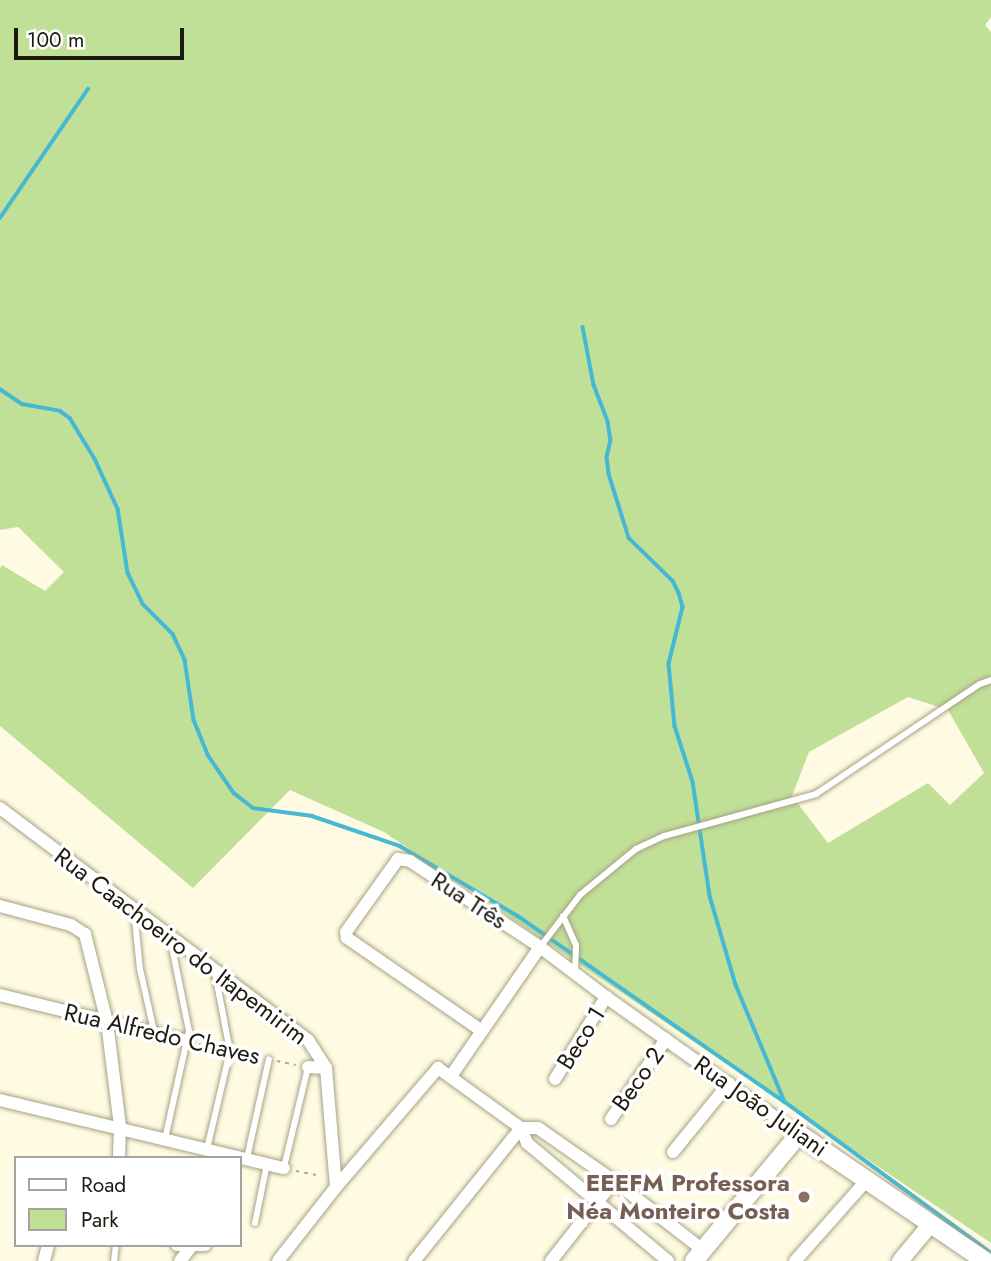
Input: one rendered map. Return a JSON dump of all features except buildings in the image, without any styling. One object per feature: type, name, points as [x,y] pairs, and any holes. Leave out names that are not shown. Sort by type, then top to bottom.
[{"type":"main road","name":"Rua João Juliani","points":[[799,1134],[985,1261]]},
{"type":"main road","points":[[699,1256],[799,1134]]},
{"type":"street","name":"Rua Caachoeiro do Itapemirim","points":[[0,808],[214,971],[297,1030],[316,1051],[326,1068],[336,1183]]},
{"type":"street","name":"Rua Três","points":[[482,1031],[347,938],[346,932],[398,859],[410,861],[540,947]]},
{"type":"street","points":[[0,906],[71,925],[85,934],[107,1022],[120,1127],[119,1156]]},
{"type":"street","name":"Rua João Juliani","points":[[540,947],[799,1134]]},
{"type":"street","points":[[452,1076],[540,947]]},
{"type":"street","name":"Rua Alfredo Chaves","points":[[0,995],[187,1041]]},
{"type":"street","name":"Beco 1","points":[[555,1079],[606,997]]},
{"type":"street","name":"Beco 2","points":[[611,1119],[666,1039]]},
{"type":"street","points":[[308,1067],[326,1068]]},
{"type":"street","points":[[278,1261],[336,1183],[439,1068],[521,1128],[527,1143],[668,1261]]},
{"type":"street","points":[[673,1152],[729,1083]]},
{"type":"street","points":[[0,1100],[120,1127],[227,1156]]},
{"type":"street","points":[[521,1128],[538,1128],[614,1181],[699,1256]]},
{"type":"street","points":[[414,1261],[521,1128]]},
{"type":"street","points":[[180,1156],[182,1144]]},
{"type":"street","points":[[242,1158],[284,1168]]},
{"type":"street","points":[[551,1261],[614,1181]]},
{"type":"street","points":[[795,1261],[866,1181]]},
{"type":"street","points":[[900,1261],[930,1225]]},
{"type":"lane","points":[[540,947],[563,916],[596,881],[649,841],[816,794],[980,684],[991,680]]},
{"type":"lane","points":[[134,910],[140,969],[155,1033]]},
{"type":"lane","points":[[563,916],[576,945],[575,974]]},
{"type":"lane","points":[[164,1139],[187,1041],[188,1025],[170,938]]},
{"type":"lane","points":[[206,1149],[230,1051],[214,971]]},
{"type":"lane","points":[[247,1158],[269,1059]]},
{"type":"lane","points":[[284,1168],[308,1067]]},
{"type":"lane","points":[[256,1223],[267,1164]]},
{"type":"path","name":"Rua Alfredo Chaves","points":[[187,1041],[308,1067]]},
{"type":"path","points":[[284,1168],[336,1183]]},
{"type":"green space","points":[[0,0],[991,0],[991,17],[985,25],[991,32],[991,1243],[384,832],[290,790],[193,888],[0,726],[0,569],[2,565],[45,591],[64,572],[18,527],[0,530]],"holes":[[[908,697],[948,710],[984,773],[950,805],[928,783],[828,843],[792,796],[809,752]]]},
{"type":"waterway","points":[[0,218],[88,89]]},
{"type":"waterway","points":[[583,327],[594,385],[608,422],[611,440],[607,457],[609,474],[629,538],[673,581],[683,607],[669,664],[675,726],[693,782],[710,896],[736,985],[784,1100]]},
{"type":"waterway","points":[[0,389],[22,404],[60,411],[70,418],[95,459],[118,509],[128,573],[143,604],[173,634],[185,660],[194,720],[208,755],[234,793],[253,808],[312,816],[400,846],[518,916],[785,1102],[991,1253]]},
{"type":"place","name":"EEEFM Professora Néa Monteiro Costa","points":[[804,1197]]}]
